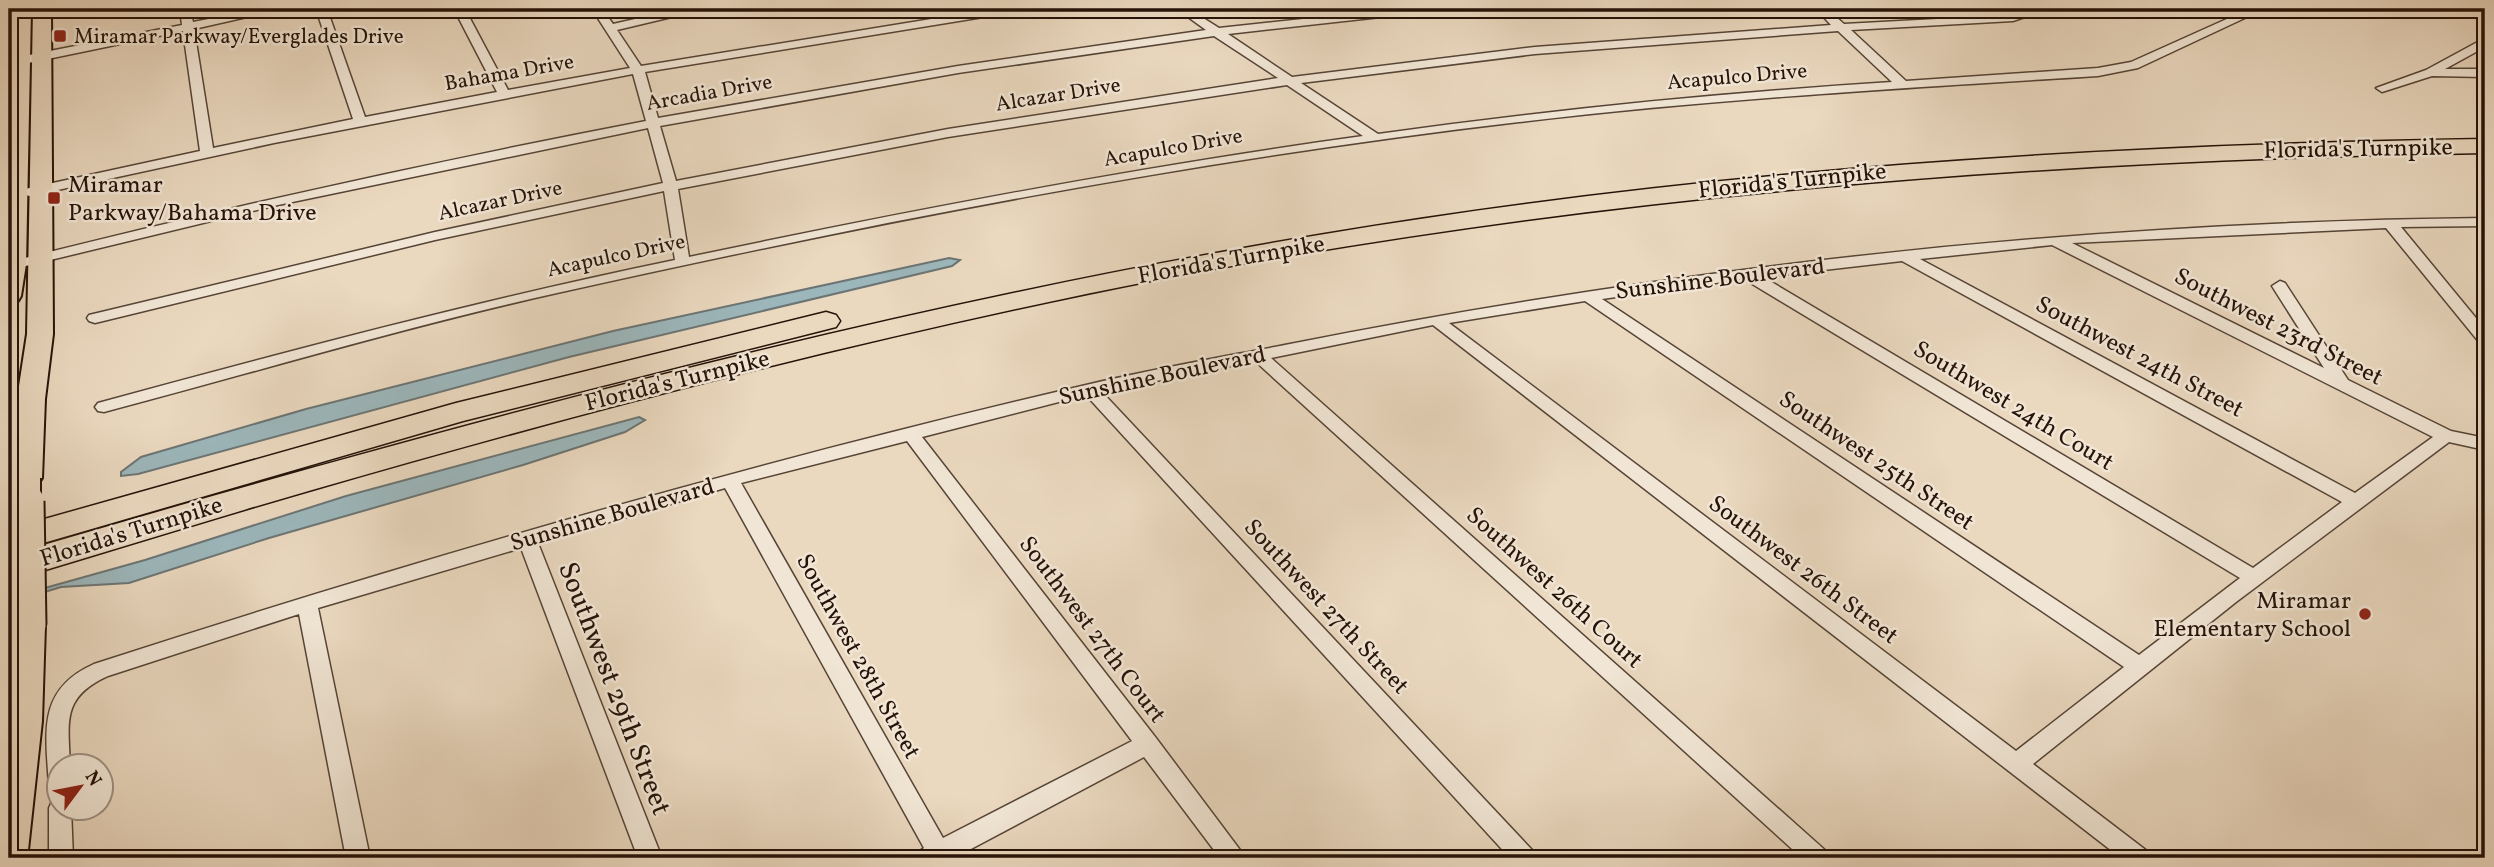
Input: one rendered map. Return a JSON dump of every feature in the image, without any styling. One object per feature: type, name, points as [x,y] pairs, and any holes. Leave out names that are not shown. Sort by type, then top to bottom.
[{"type":"highway","name":"Florida's Turnpike","points":[[9,541],[347,443],[717,347],[1061,271],[1327,222],[1598,184],[1879,155],[2182,136],[2485,130]]},
{"type":"highway","name":"Florida's Turnpike","points":[[9,568],[350,467],[697,374],[997,305],[1313,244],[1622,199],[1889,170],[2157,153],[2485,146]]},
{"type":"main road","points":[[9,296],[23,60],[22,9]]},
{"type":"main road","points":[[9,850],[25,721],[29,625],[27,478],[31,399],[40,334],[42,190],[23,60],[42,9]]},
{"type":"street","points":[[185,9],[207,153]]},
{"type":"street","points":[[23,60],[276,9]]},
{"type":"street","points":[[321,9],[360,121]]},
{"type":"street","points":[[458,9],[504,93]]},
{"type":"street","points":[[597,9],[638,69],[670,186],[682,263]]},
{"type":"street","points":[[610,27],[693,9]]},
{"type":"street","points":[[904,9],[919,23]]},
{"type":"street","name":"Bahama Drive","points":[[16,196],[207,153],[504,93],[1014,9]]},
{"type":"street","points":[[1182,9],[1374,137]]},
{"type":"street","name":"Arcadia Drive","points":[[11,265],[239,209],[654,123],[919,76],[1099,48],[1426,9]]},
{"type":"street","points":[[1821,9],[1901,83]]},
{"type":"street","name":"Alcazar Drive","points":[[95,318],[278,271],[670,186],[937,134],[1289,80],[1472,58],[1842,28],[2013,18],[2043,9]]},
{"type":"street","name":"Acapulco Drive","points":[[104,407],[363,336],[555,289],[965,204],[1260,154],[1519,118],[1775,93],[2098,72],[2134,65],[2258,9]]},
{"type":"street","points":[[2382,88],[2430,73],[2485,41]]},
{"type":"street","points":[[2430,73],[2485,73]]},
{"type":"street","name":"Sunshine Boulevard","points":[[59,752],[62,700],[77,684],[108,667],[307,604],[730,480],[1090,389],[1436,320],[1747,274],[2054,240],[2390,223],[2485,222]]},
{"type":"street","points":[[2390,223],[2484,335]]},
{"type":"street","name":"Southwest 23rd Street","points":[[2054,240],[2446,436],[2485,444]]},
{"type":"street","name":"Southwest 24th Street","points":[[1901,256],[2355,500]]},
{"type":"street","name":"Southwest 24th Court","points":[[1747,274],[2255,578]]},
{"type":"street","points":[[2280,286],[2343,385]]},
{"type":"street","name":"Southwest 25th Street","points":[[1588,296],[2139,666]]},
{"type":"street","name":"Southwest 26th Street","points":[[1436,320],[2139,858]]},
{"type":"street","name":"Southwest 26th Court","points":[[1257,354],[1818,858]]},
{"type":"street","name":"Southwest 27th Street","points":[[1090,389],[1525,858]]},
{"type":"street","name":"Southwest 27th Court","points":[[910,433],[1234,858]]},
{"type":"street","points":[[2016,764],[2355,500],[2446,436]]},
{"type":"street","name":"Southwest 28th Street","points":[[730,480],[936,856]]},
{"type":"street","name":"Southwest 29th Street","points":[[527,538],[650,858]]},
{"type":"street","points":[[307,604],[358,858]]},
{"type":"street","points":[[936,856],[1148,744]]},
{"type":"street","points":[[60,822],[61,858]]},
{"type":"water","points":[[949,258],[960,260],[952,266],[569,357],[138,474],[121,476],[121,472],[141,457],[306,409],[613,331]]},
{"type":"water","points":[[639,417],[645,420],[625,432],[523,465],[269,538],[129,583],[61,587],[9,603],[9,598],[145,560],[346,496]]},
{"type":"place","name":"Miramar Parkway/Everglades Drive","points":[[60,36]]},
{"type":"place","name":"Miramar Parkway/Bahama Drive","points":[[54,198]]},
{"type":"place","name":"Miramar Elementary School","points":[[2365,614]]}]
